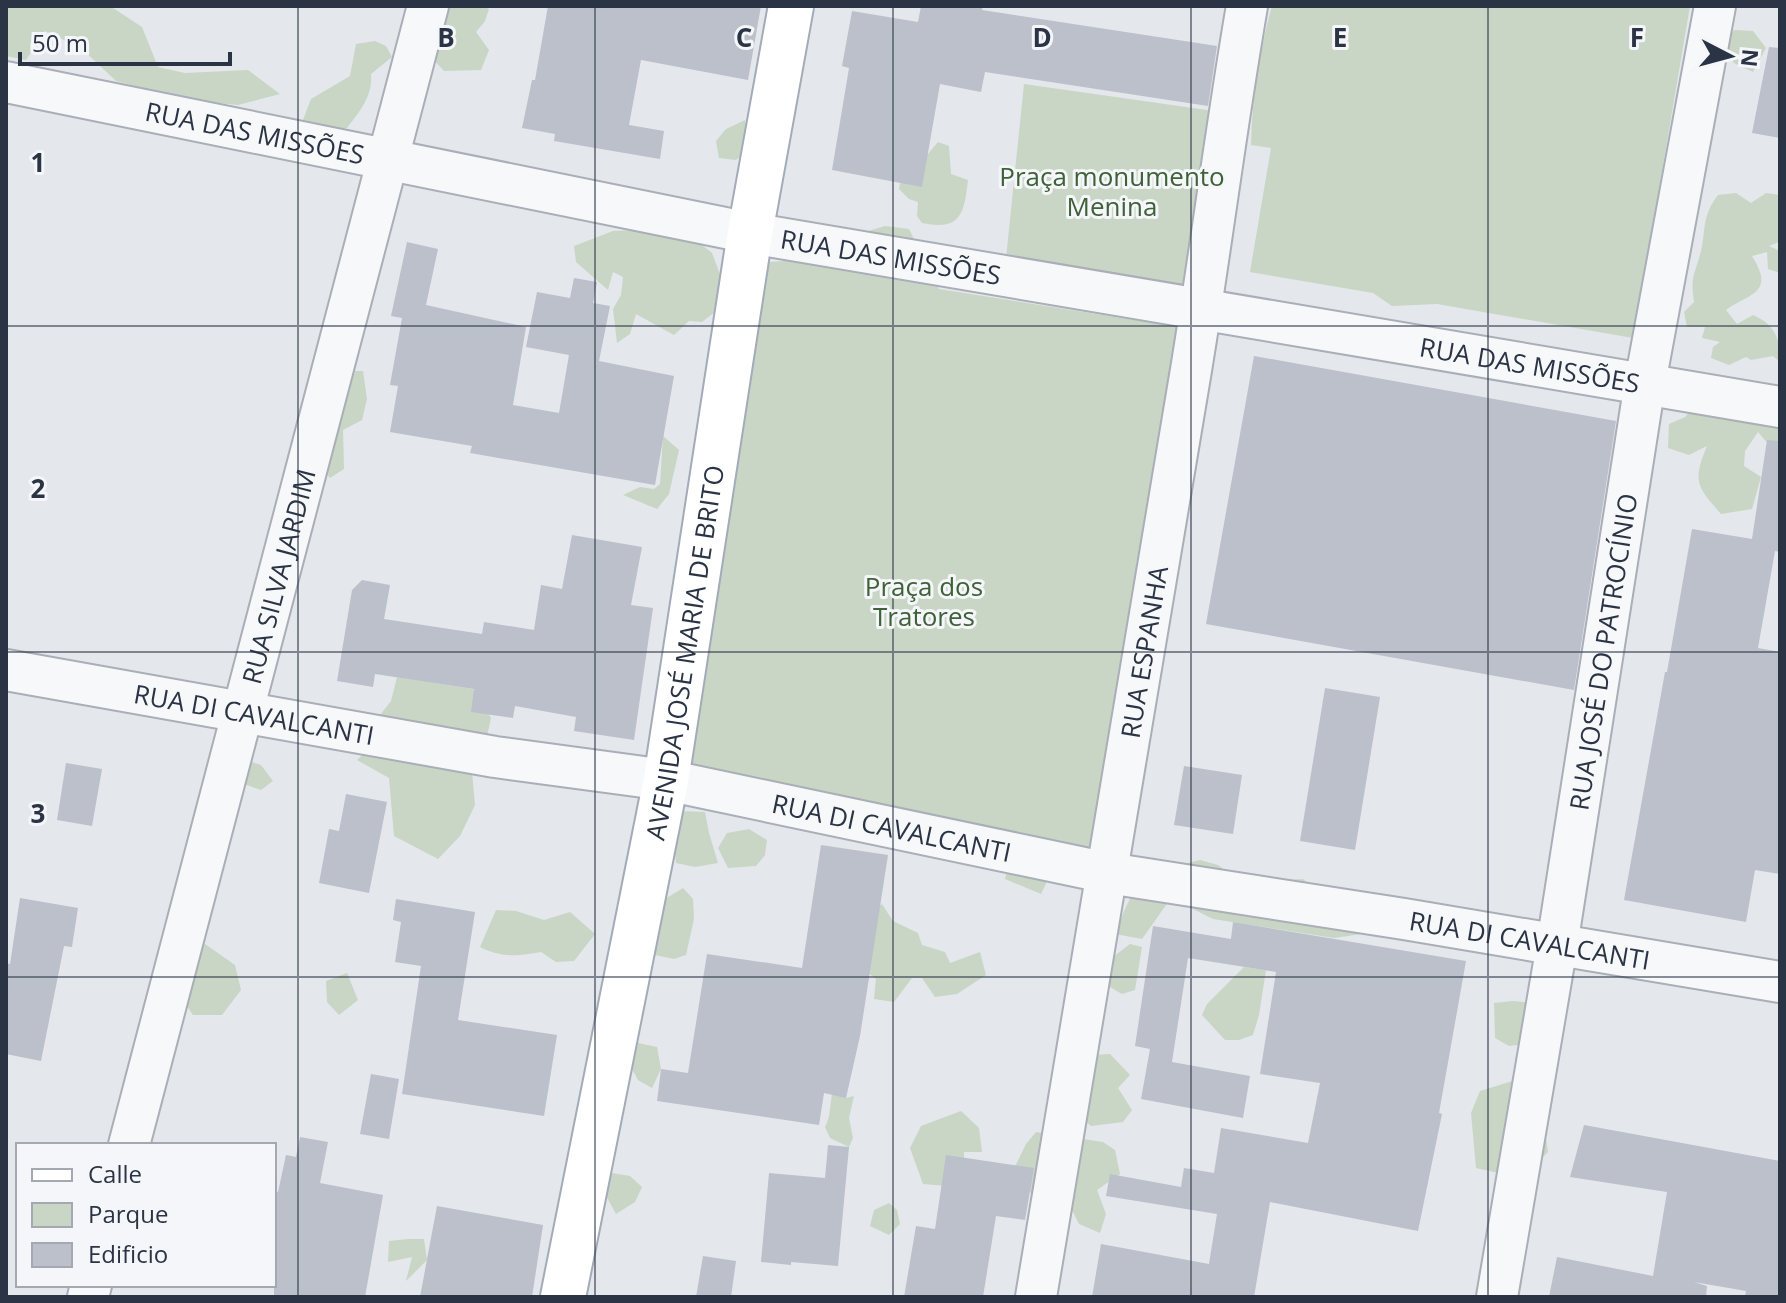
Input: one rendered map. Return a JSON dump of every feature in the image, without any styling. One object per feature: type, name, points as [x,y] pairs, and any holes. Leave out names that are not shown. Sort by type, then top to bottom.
[{"type":"main road","name":"AVENIDA JOSÉ MARIA DE BRITO","points":[[563,1297],[666,780],[750,233],[791,6]]},
{"type":"street","name":"RUA SILVA JARDIM","points":[[130,1143],[428,6]]},
{"type":"street","name":"RUA ESPANHA","points":[[1036,1297],[1201,310],[1247,6]]},
{"type":"street","name":"RUA JOSÉ DO PATROCÍNIO","points":[[1497,1297],[1557,945],[1645,383],[1715,6]]},
{"type":"street","name":"RUA DAS MISSÕES","points":[[6,82],[750,233],[1780,407]]},
{"type":"street","name":"RUA DI CAVALCANTI","points":[[6,670],[495,757],[666,780],[1108,873],[1780,982]]},
{"type":"green space","points":[[6,6],[110,6],[142,27],[158,67],[185,73],[248,70],[280,94],[238,105],[186,100],[116,81],[81,48],[45,31],[26,60],[6,56]]},
{"type":"green space","points":[[438,6],[484,6],[489,9],[485,21],[476,32],[489,50],[481,70],[444,71],[433,59]]},
{"type":"green space","points":[[1272,6],[1690,6],[1640,301],[1644,322],[1633,338],[1437,304],[1392,306],[1373,293],[1250,272],[1271,148],[1251,145],[1257,75]]},
{"type":"green space","points":[[1734,30],[1753,31],[1766,48],[1753,72],[1734,63],[1723,44]]},
{"type":"green space","points":[[375,41],[386,46],[392,57],[371,74],[368,96],[361,109],[347,128],[316,132],[303,120],[311,99],[350,76],[356,44]]},
{"type":"green space","name":"Praça monumento Menina","points":[[1024,84],[1214,111],[1198,302],[1005,268]]},
{"type":"green space","points":[[745,120],[749,149],[736,160],[719,158],[716,141],[726,129]]},
{"type":"green space","points":[[938,142],[949,146],[951,174],[968,180],[965,202],[958,217],[953,222],[935,225],[922,223],[917,216],[918,202],[909,199],[899,189],[908,167],[928,154]]},
{"type":"green space","points":[[1736,193],[1751,203],[1766,193],[1780,195],[1779,242],[1769,246],[1780,251],[1780,273],[1768,269],[1767,252],[1752,256],[1759,269],[1760,285],[1757,291],[1726,310],[1737,324],[1753,315],[1767,323],[1778,340],[1780,362],[1773,356],[1751,360],[1746,357],[1729,365],[1711,358],[1713,347],[1720,342],[1702,338],[1705,327],[1687,327],[1684,312],[1694,302],[1693,280],[1707,216],[1718,195]]},
{"type":"green space","name":"Praça dos Tratores","points":[[885,226],[909,229],[939,289],[1184,328],[1107,858],[1051,873],[1041,894],[1005,879],[1013,847],[667,776],[736,276],[770,262],[798,260],[855,235]]},
{"type":"green space","points":[[638,230],[662,237],[684,235],[698,242],[712,253],[727,293],[715,312],[702,322],[689,321],[674,335],[636,314],[630,334],[617,343],[613,309],[621,295],[623,277],[613,272],[608,290],[576,262],[574,246],[613,231]]},
{"type":"green space","points":[[347,371],[363,371],[367,399],[362,420],[343,430],[344,469],[330,478],[294,440],[306,392]]},
{"type":"green space","points":[[1697,404],[1780,412],[1780,449],[1770,446],[1758,432],[1745,451],[1744,466],[1761,477],[1752,509],[1721,514],[1702,490],[1699,468],[1707,446],[1689,455],[1668,448],[1669,424],[1685,417]]},
{"type":"green space","points":[[663,436],[679,450],[669,494],[657,509],[623,495],[640,487],[654,489],[660,484]]},
{"type":"green space","points":[[397,677],[473,689],[491,718],[485,746],[471,761],[475,805],[460,836],[438,859],[394,836],[389,778],[357,760],[387,731],[377,719],[391,701]]},
{"type":"green space","points":[[252,762],[261,765],[273,781],[261,790],[238,782]]},
{"type":"green space","points":[[678,811],[705,812],[718,863],[695,867],[676,863],[673,835]]},
{"type":"green space","points":[[749,829],[767,840],[765,855],[756,866],[728,868],[718,848],[727,833]]},
{"type":"green space","points":[[1200,860],[1218,865],[1238,880],[1275,889],[1286,880],[1303,879],[1368,933],[1334,938],[1213,919],[1171,898],[1142,939],[1115,934],[1130,899],[1143,885],[1172,869]]},
{"type":"green space","points":[[683,888],[693,899],[694,919],[686,955],[674,959],[650,954],[655,905]]},
{"type":"green space","points":[[882,904],[893,921],[918,933],[922,945],[945,952],[950,963],[980,952],[986,975],[957,994],[935,997],[922,978],[912,978],[894,1002],[874,999],[876,979],[857,964],[871,913]]},
{"type":"green space","points":[[496,910],[516,911],[544,920],[570,912],[595,934],[574,961],[556,962],[541,952],[518,955],[495,953],[480,947]]},
{"type":"green space","points":[[205,944],[235,965],[241,990],[222,1015],[193,1015],[181,997],[185,953]]},
{"type":"green space","points":[[1130,944],[1142,947],[1135,990],[1122,994],[1110,987],[1100,967]]},
{"type":"green space","points":[[1244,967],[1266,970],[1259,1015],[1253,1035],[1239,1040],[1225,1040],[1202,1015],[1207,1004]]},
{"type":"green space","points":[[347,973],[358,1000],[339,1015],[327,1002],[326,981]]},
{"type":"green space","points":[[1494,1003],[1533,1003],[1535,1043],[1509,1046],[1495,1038]]},
{"type":"green space","points":[[638,1043],[657,1047],[661,1069],[652,1088],[638,1080],[631,1067]]},
{"type":"green space","points":[[1110,1054],[1130,1075],[1118,1088],[1132,1110],[1123,1122],[1091,1126],[1065,1103],[1094,1055]]},
{"type":"green space","points":[[1519,1079],[1541,1104],[1548,1152],[1531,1167],[1515,1174],[1476,1168],[1471,1113],[1480,1091]]},
{"type":"green space","points":[[834,1087],[846,1098],[854,1096],[849,1118],[853,1138],[849,1147],[830,1138],[825,1127]]},
{"type":"green space","points":[[961,1111],[979,1128],[982,1152],[964,1152],[964,1168],[946,1186],[923,1184],[910,1148],[921,1126]]},
{"type":"green space","points":[[1036,1132],[1103,1142],[1115,1150],[1120,1174],[1097,1190],[1106,1214],[1100,1233],[1079,1224],[1068,1202],[1044,1201],[1009,1179],[1026,1144]]},
{"type":"green space","points":[[612,1173],[630,1176],[642,1187],[635,1202],[616,1214],[605,1194]]},
{"type":"green space","points":[[889,1203],[897,1210],[900,1224],[889,1235],[870,1226],[874,1210]]},
{"type":"green space","points":[[424,1239],[427,1260],[406,1281],[412,1257],[388,1262],[389,1241]]},
{"type":"building","points":[[548,6],[761,6],[748,80],[641,60],[629,125],[664,131],[660,159],[554,141],[555,134],[522,128],[532,80],[535,80]]},
{"type":"building","points":[[921,6],[983,6],[982,10],[1217,46],[1208,106],[985,72],[981,92],[940,84],[922,187],[832,170],[849,68],[842,66],[852,11],[918,22]]},
{"type":"building","points":[[1769,47],[1780,48],[1780,138],[1752,133]]},
{"type":"building","points":[[407,242],[438,249],[426,305],[526,327],[513,405],[559,413],[569,355],[526,347],[537,292],[570,298],[574,278],[597,282],[593,303],[610,306],[599,361],[674,376],[655,485],[470,453],[472,446],[390,432],[398,386],[390,385],[402,318],[391,316]]},
{"type":"building","points":[[1254,356],[1616,421],[1574,690],[1206,624]]},
{"type":"building","points":[[1767,440],[1780,441],[1780,552],[1775,551],[1758,648],[1780,652],[1780,874],[1755,870],[1746,922],[1624,900],[1692,529],[1752,539]]},
{"type":"building","points":[[572,535],[642,547],[631,605],[653,608],[634,740],[574,731],[576,717],[515,706],[513,718],[471,712],[474,689],[375,674],[373,687],[337,681],[352,590],[362,580],[390,585],[384,619],[482,634],[484,622],[534,630],[541,585],[562,589]]},
{"type":"building","points":[[1325,688],[1380,697],[1355,850],[1300,841]]},
{"type":"building","points":[[66,763],[102,769],[92,826],[57,820]]},
{"type":"building","points":[[1184,766],[1242,775],[1233,834],[1174,825]]},
{"type":"building","points":[[346,794],[387,802],[369,893],[319,883],[329,829],[339,831]]},
{"type":"building","points":[[821,845],[888,855],[860,1036],[846,1098],[824,1093],[819,1125],[657,1101],[661,1069],[688,1073],[707,954],[802,968]]},
{"type":"building","points":[[20,898],[78,908],[72,947],[64,946],[41,1061],[6,1054],[6,963],[10,964]]},
{"type":"building","points":[[396,899],[475,912],[458,1020],[557,1035],[544,1116],[402,1094],[421,966],[395,962],[401,922],[393,920]]},
{"type":"building","points":[[1233,922],[1466,961],[1439,1113],[1442,1114],[1418,1231],[1270,1202],[1254,1297],[1092,1297],[1101,1244],[1209,1264],[1217,1214],[1106,1196],[1110,1174],[1181,1187],[1184,1168],[1214,1173],[1221,1128],[1308,1143],[1320,1083],[1260,1074],[1276,972],[1188,958],[1172,1062],[1250,1076],[1243,1118],[1141,1099],[1150,1049],[1135,1046],[1153,926],[1231,939]]},
{"type":"building","points":[[371,1074],[399,1079],[389,1139],[360,1134]]},
{"type":"building","points":[[1584,1125],[1780,1161],[1780,1297],[1745,1297],[1746,1291],[1694,1282],[1707,1286],[1706,1297],[1549,1297],[1557,1257],[1653,1276],[1667,1192],[1570,1177]]},
{"type":"building","points":[[300,1137],[328,1142],[320,1183],[383,1195],[365,1297],[274,1297],[276,1192],[286,1155],[296,1157]]},
{"type":"building","points":[[828,1145],[849,1147],[838,1266],[761,1262],[769,1173],[825,1178]]},
{"type":"building","points":[[946,1155],[1034,1168],[1025,1220],[996,1216],[983,1297],[904,1297],[916,1226],[935,1229]]},
{"type":"building","points":[[437,1206],[543,1225],[532,1297],[420,1297]]},
{"type":"building","points":[[703,1256],[736,1261],[731,1297],[696,1297]]}]
